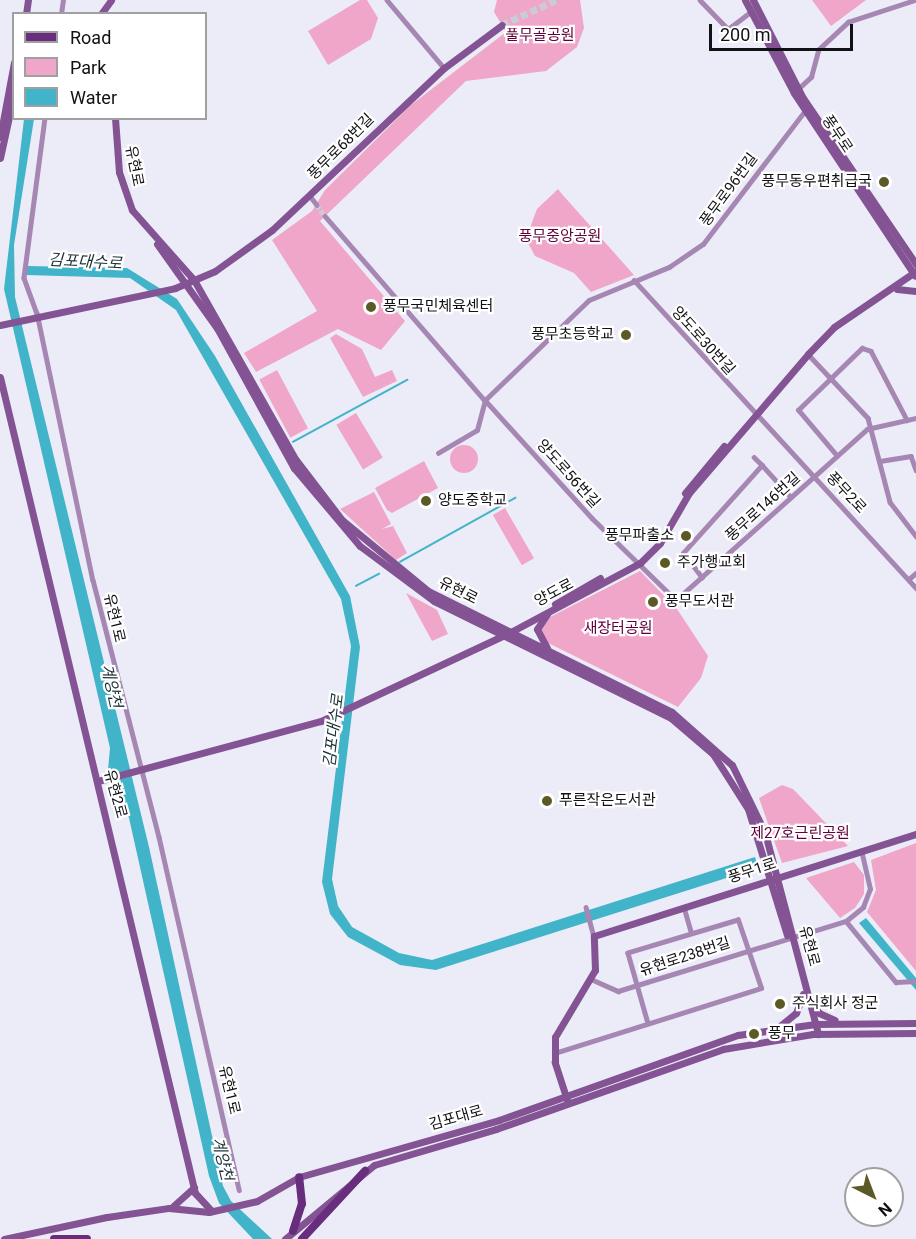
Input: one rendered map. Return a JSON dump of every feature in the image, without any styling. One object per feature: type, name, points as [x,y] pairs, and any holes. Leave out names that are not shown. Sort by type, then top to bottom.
[{"type":"main road","points":[[302,1239],[365,1171]]},
{"type":"main road","points":[[293,1231],[302,1204],[299,1177]]},
{"type":"main road","points":[[54,1239],[87,1239]]},
{"type":"street","points":[[387,0],[443,67]]},
{"type":"street","points":[[700,0],[728,30],[752,11]]},
{"type":"street","name":"풍무로","points":[[744,0],[796,91],[915,271]]},
{"type":"street","name":"풍무로","points":[[753,0],[796,91]]},
{"type":"street","points":[[796,91],[811,77],[818,50],[848,21],[915,0]]},
{"type":"street","name":"풍무로68번길","points":[[192,282],[270,228],[443,67],[501,24]]},
{"type":"street","name":"풍무로68번길","points":[[1,324],[175,288],[192,282],[238,256],[310,196],[443,67]]},
{"type":"street","points":[[0,137],[12,73]]},
{"type":"street","points":[[0,158],[12,103]]},
{"type":"street","name":"풍무로96번길","points":[[485,400],[583,304],[681,261],[709,239],[807,108]]},
{"type":"street","name":"유현1로","points":[[45,120],[24,261],[24,278],[37,313],[95,589],[142,770],[239,1190]]},
{"type":"street","name":"유현로","points":[[114,120],[116,173],[126,203],[192,282],[288,459],[334,520],[406,584],[548,650],[672,712],[707,737],[749,794],[816,1034]]},
{"type":"street","points":[[310,196],[317,205]]},
{"type":"street","name":"양도로56번길","points":[[325,216],[485,400],[638,562]]},
{"type":"street","name":"양도로","points":[[755,414],[834,327],[891,290],[915,271]]},
{"type":"street","name":"양도로","points":[[100,780],[297,726],[338,711],[507,632],[638,562],[660,543],[689,493],[826,330],[915,271]]},
{"type":"street","name":"양도로30번길","points":[[634,280],[755,414]]},
{"type":"street","points":[[891,290],[916,291]]},
{"type":"street","points":[[837,456],[798,411],[830,377],[868,347],[906,420]]},
{"type":"street","points":[[808,354],[872,426],[892,507],[916,536]]},
{"type":"street","name":"유현2로","points":[[0,377],[100,780],[194,1187]]},
{"type":"street","points":[[438,453],[477,430],[485,400]]},
{"type":"street","name":"풍무2로","points":[[755,414],[916,588]]},
{"type":"street","points":[[872,426],[916,418]]},
{"type":"street","name":"풍무로146번길","points":[[638,562],[673,600],[702,578],[872,426]]},
{"type":"street","points":[[880,461],[911,456],[916,470]]},
{"type":"street","points":[[754,457],[791,497]]},
{"type":"street","points":[[702,578],[683,553],[762,465]]},
{"type":"street","name":"양도로","points":[[507,632],[638,562]]},
{"type":"street","points":[[909,579],[916,573]]},
{"type":"street","points":[[548,650],[537,630],[553,609]]},
{"type":"street","name":"유현로","points":[[507,632],[671,718],[704,744],[741,795],[773,880]]},
{"type":"street","name":"풍무1로","points":[[595,935],[916,835]]},
{"type":"street","points":[[861,853],[870,889],[863,907],[846,921],[901,982],[916,981]]},
{"type":"street","points":[[569,1105],[555,1053],[559,1031],[592,980],[600,963],[595,935],[586,906]]},
{"type":"street","points":[[684,908],[691,932]]},
{"type":"street","points":[[555,1053],[761,988],[749,949],[736,919],[628,953],[635,985],[648,1023]]},
{"type":"street","name":"유현로238번길","points":[[592,980],[613,991],[846,921]]},
{"type":"street","points":[[778,1027],[796,1013],[805,994],[819,1013],[844,1022]]},
{"type":"street","name":"김포대로","points":[[4,1239],[171,1208],[217,1211],[243,1205],[299,1177],[566,1096],[711,1043],[778,1027],[844,1022],[916,1023]]},
{"type":"street","name":"김포대로","points":[[285,1239],[365,1171],[569,1105],[723,1049],[816,1034],[916,1033]]},
{"type":"street","points":[[171,1208],[194,1187],[200,1204],[217,1211]]},
{"type":"green space","points":[[360,0],[367,0],[378,18],[371,39],[328,65],[308,31]]},
{"type":"green space","name":"풀무골공원","points":[[497,0],[580,0],[584,28],[577,47],[546,71],[466,81],[320,221],[405,321],[381,350],[338,329],[256,372],[244,353],[317,311],[272,240],[312,211],[325,190],[411,105],[506,32],[494,12]]},
{"type":"green space","points":[[812,0],[866,0],[831,26]]},
{"type":"green space","name":"풍무중앙공원","points":[[558,189],[634,275],[591,292],[574,273],[535,256],[527,241],[531,225],[537,209]]},
{"type":"green space","points":[[336,334],[362,349],[375,377],[392,370],[397,381],[363,397],[330,338]]},
{"type":"green space","points":[[277,370],[308,428],[290,438],[259,379]]},
{"type":"green space","points":[[356,413],[383,458],[363,469],[336,425]]},
{"type":"green space","points":[[464,445],[474,449],[478,459],[474,469],[464,473],[454,469],[450,459],[454,449]]},
{"type":"green space","points":[[424,461],[438,488],[392,513],[387,510],[375,488]]},
{"type":"green space","points":[[374,492],[391,524],[382,529],[393,526],[407,553],[396,560],[340,509]]},
{"type":"green space","points":[[505,508],[534,558],[522,565],[493,515]]},
{"type":"green space","name":"새장터공원","points":[[640,571],[677,609],[708,656],[701,678],[678,707],[548,643],[540,632],[548,618]]},
{"type":"green space","points":[[406,593],[437,610],[448,634],[432,641]]},
{"type":"green space","name":"제27호근린공원","points":[[782,785],[793,789],[848,846],[782,863],[759,798]]},
{"type":"green space","points":[[916,843],[916,971],[867,912],[876,890],[871,860]]},
{"type":"green space","points":[[854,862],[864,875],[864,894],[855,908],[840,918],[806,878]]},
{"type":"water","points":[[24,120],[34,120],[14,245],[15,297],[149,847],[223,1186],[231,1201],[272,1239],[253,1239],[219,1203],[209,1176],[129,818],[116,775],[108,770],[110,748],[4,289]]},
{"type":"water","points":[[27,266],[127,268],[177,299],[215,356],[350,596],[360,647],[332,879],[338,906],[352,927],[399,953],[432,960],[755,857],[758,868],[436,970],[400,965],[348,937],[330,914],[322,882],[351,646],[341,599],[176,310],[130,278],[26,275]]},
{"type":"water","points":[[866,918],[916,978],[916,990],[859,923]]},
{"type":"waterway","points":[[293,442],[407,380]]},
{"type":"waterway","points":[[400,562],[515,498]]},
{"type":"waterway","points":[[356,586],[379,574]]},
{"type":"tunnel","points":[[502,25],[556,0]]},
{"type":"tunnel","points":[[317,205],[325,216]]},
{"type":"place","name":"풍무동우편취급국","points":[[884,182]]},
{"type":"place","name":"풍무국민체육센터","points":[[371,307]]},
{"type":"place","name":"풍무초등학교","points":[[626,335]]},
{"type":"place","name":"양도중학교","points":[[426,501]]},
{"type":"place","name":"풍무파출소","points":[[686,536]]},
{"type":"place","name":"주가행교회","points":[[665,563]]},
{"type":"place","name":"풍무도서관","points":[[653,602]]},
{"type":"place","name":"푸른작은도서관","points":[[547,801]]},
{"type":"place","name":"주식회사 정군","points":[[780,1004]]},
{"type":"place","name":"풍무","points":[[754,1034]]},
{"type":"water label","name":"김포대수로","points":[[85,262]]},
{"type":"water label","name":"계양천","points":[[111,686]]},
{"type":"water label","name":"김포대수로","points":[[334,731]]},
{"type":"water label","name":"계양천","points":[[222,1159]]}]
